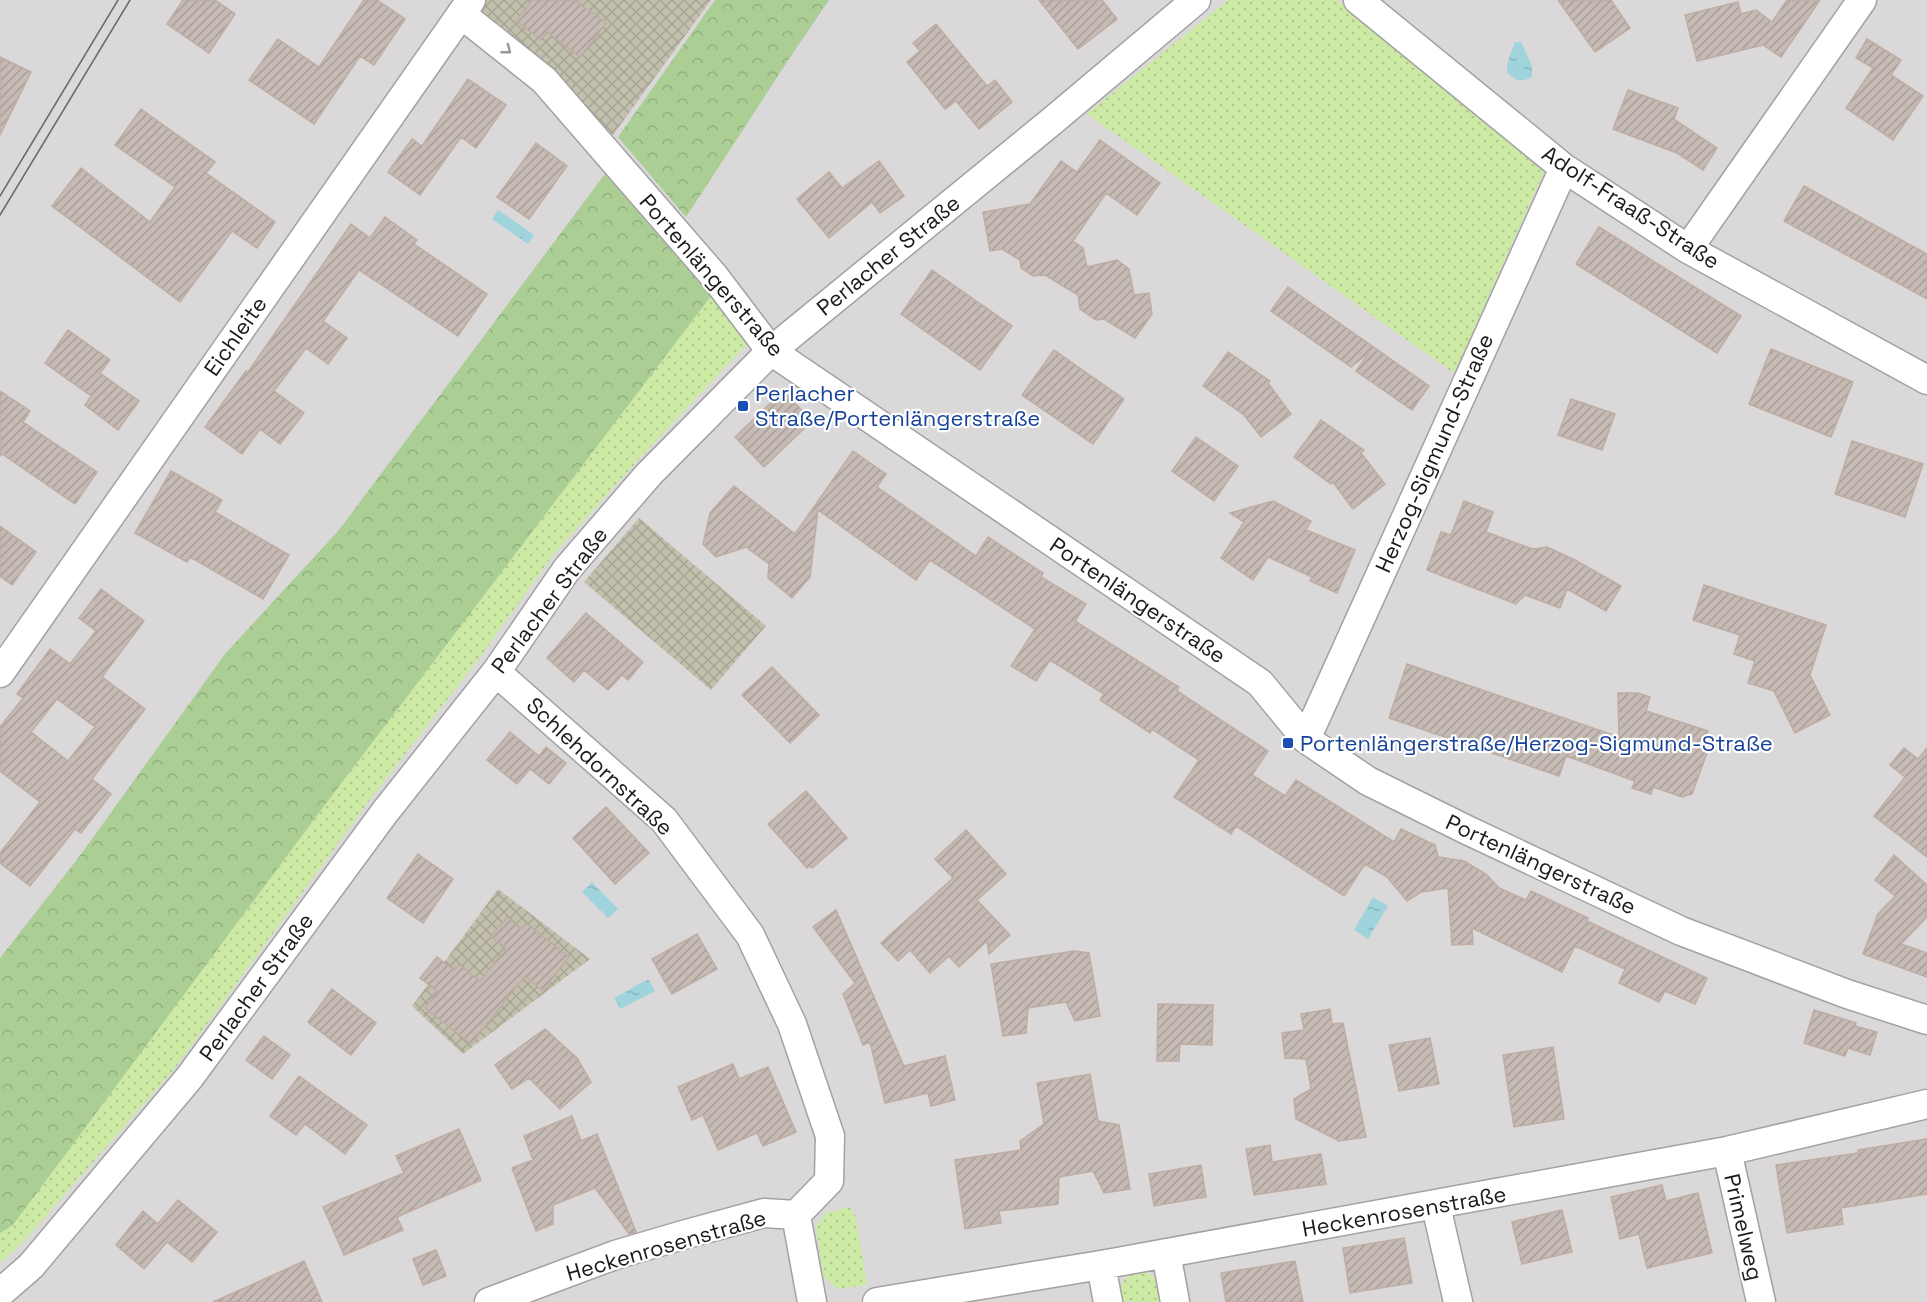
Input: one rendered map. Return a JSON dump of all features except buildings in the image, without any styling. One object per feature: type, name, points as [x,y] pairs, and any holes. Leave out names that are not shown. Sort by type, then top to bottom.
[{"type":"street","name":"Perlacher Straße","points":[[0,1293],[31,1266],[189,1078],[385,812],[496,672],[575,560],[649,474],[771,351],[1196,0]]},
{"type":"street","name":"Adolf-Fraaß-Straße","points":[[1358,0],[1564,168],[1689,249],[1927,380]]},
{"type":"street","points":[[1689,249],[1862,0]]},
{"type":"street","name":"Portenlängerstraße","points":[[466,7],[544,80],[714,276],[771,351],[1260,683],[1306,739],[1368,780],[1467,830],[1681,931],[1847,994],[1927,1020]]},
{"type":"street","name":"Eichleite","points":[[0,673],[466,7]]},
{"type":"street","name":"Herzog-Sigmund-Straße","points":[[1306,739],[1564,168]]},
{"type":"street","name":"Schlehdornstraße","points":[[496,672],[664,820],[750,935],[792,1024],[830,1136],[828,1181],[796,1215]]},
{"type":"street","name":"Heckenrosenstraße","points":[[877,1302],[1436,1206],[1727,1151],[1927,1104]]},
{"type":"street","name":"Primelweg","points":[[1727,1151],[1761,1302]]},
{"type":"street","points":[[1436,1206],[1458,1302]]},
{"type":"street","name":"Heckenrosenstraße","points":[[489,1302],[615,1255],[764,1213],[796,1215],[812,1302]]},
{"type":"street","points":[[1167,1253],[1175,1302]]},
{"type":"street","points":[[1101,1265],[1108,1302]]},
{"type":"shaded area","points":[[0,0],[1927,0],[1927,1302],[0,1302]]},
{"type":"shaded area","points":[[483,0],[711,0],[613,135],[471,17]]},
{"type":"shaded area","points":[[639,518],[766,626],[711,690],[584,582]]},
{"type":"shaded area","points":[[498,889],[590,959],[463,1054],[412,1006]]},
{"type":"green space","points":[[715,0],[829,0],[686,217],[618,137]]},
{"type":"green space","points":[[1228,0],[1337,0],[1544,172],[1454,373],[1087,114]]},
{"type":"green space","points":[[605,174],[711,296],[318,814],[13,1225],[0,1233],[0,958],[79,857],[225,654],[339,530]]},
{"type":"green space","points":[[711,296],[748,343],[553,555],[478,660],[371,798],[175,1068],[25,1240],[0,1263],[0,1233],[13,1225],[318,814]]},
{"type":"green space","points":[[850,1207],[856,1217],[867,1285],[838,1289],[823,1276],[816,1226],[826,1213]]},
{"type":"green space","points":[[1146,1272],[1158,1285],[1164,1302],[1121,1302],[1120,1295],[1124,1280]]},
{"type":"water","points":[[1515,42],[1521,42],[1532,66],[1532,77],[1524,80],[1516,79],[1507,72],[1508,61]]},
{"type":"water","points":[[498,210],[534,235],[528,244],[492,219]]},
{"type":"water","points":[[592,882],[618,909],[608,918],[582,892]]},
{"type":"water","points":[[1373,897],[1388,906],[1368,939],[1354,930]]},
{"type":"water","points":[[648,979],[655,991],[620,1009],[614,998]]},
{"type":"tram line","points":[[0,196],[118,0]]},
{"type":"tram line","points":[[0,215],[130,0]]},
{"type":"place","name":"Perlacher Straße/Portenlängerstraße","points":[[743,406]]},
{"type":"place","name":"Portenlängerstraße/Herzog-Sigmund-Straße","points":[[1288,743]]}]
